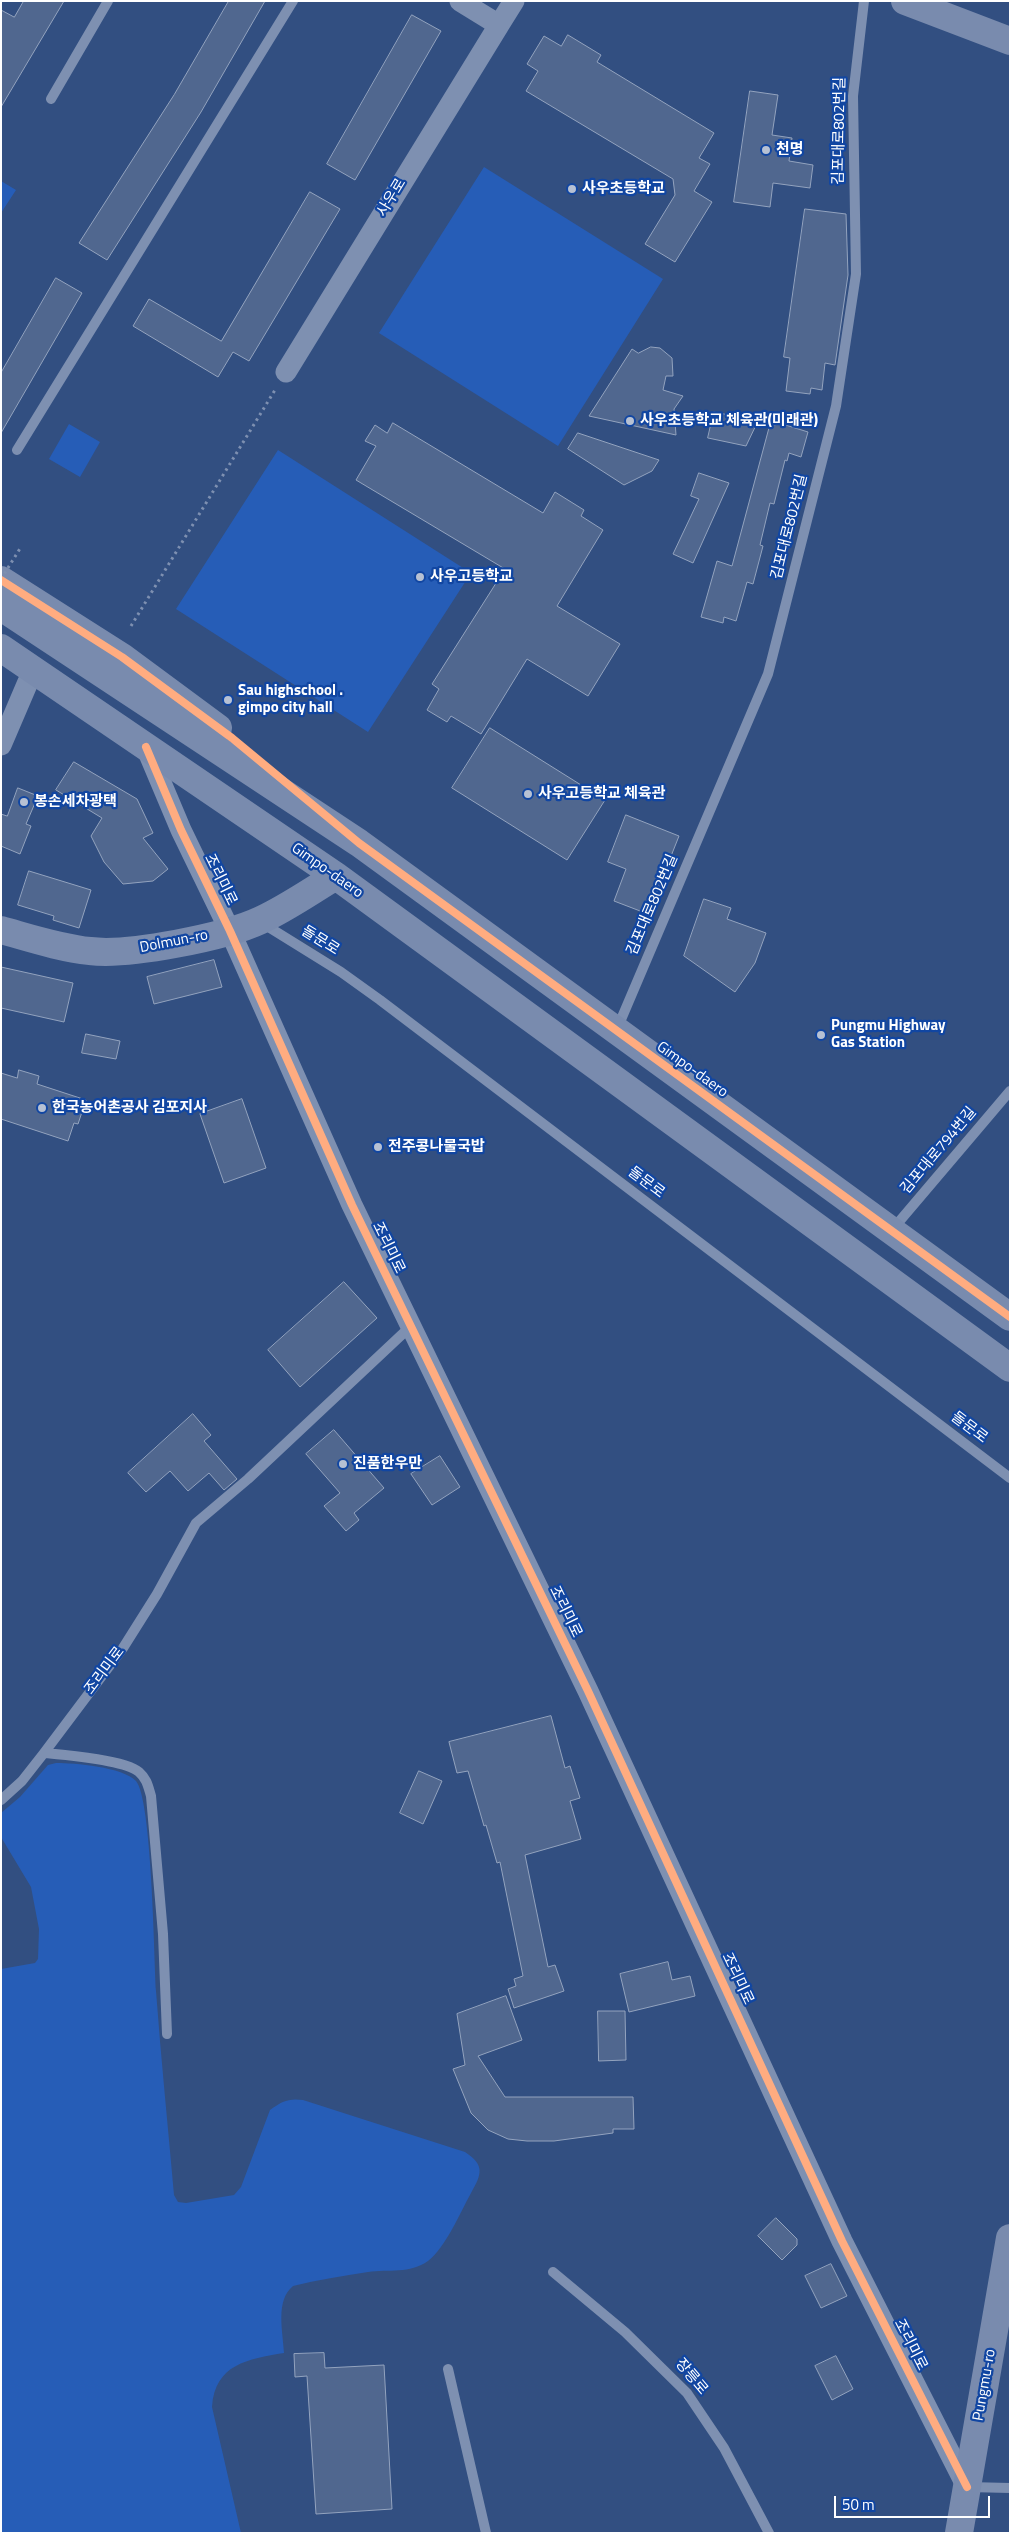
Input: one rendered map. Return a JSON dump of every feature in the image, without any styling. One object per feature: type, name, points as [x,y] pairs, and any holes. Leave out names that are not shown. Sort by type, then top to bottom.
[{"type":"main road","points":[[905,1],[1010,41]]},
{"type":"main road","points":[[945,1],[1010,26]]},
{"type":"main road","points":[[1,579],[122,656],[232,738],[359,843]]},
{"type":"main road","name":"Gimpo-daero","points":[[1,607],[359,843],[1010,1317]]},
{"type":"main road","name":"Gimpo-daero","points":[[1,648],[336,876],[1010,1368]]},
{"type":"main road","points":[[1,666],[137,741]]},
{"type":"main road","name":"Dolmun-ro","points":[[1,930],[67,947],[118,952],[230,931],[259,921],[336,876]]},
{"type":"main road","name":"Pungmu-ro","points":[[959,2533],[1010,2238]]},
{"type":"street","points":[[460,1],[498,25]]},
{"type":"street","name":"사우로","points":[[286,372],[514,1]]},
{"type":"street","points":[[1,745],[28,682]]},
{"type":"street","name":"조리미로","points":[[137,741],[230,931],[352,1205],[588,1691],[842,2241],[967,2487]]},
{"type":"lane","points":[[51,99],[108,1]]},
{"type":"lane","points":[[17,450],[293,1]]},
{"type":"lane","name":"김포대로802번길","points":[[616,1031],[768,674],[836,406],[856,274],[853,96],[864,1]]},
{"type":"lane","name":"돌문로","points":[[259,921],[341,972],[380,1000],[1010,1478]]},
{"type":"lane","name":"김포대로794번길","points":[[891,1231],[1010,1091]]},
{"type":"lane","name":"조리미로","points":[[1,1800],[22,1781],[128,1640],[157,1594],[196,1523],[248,1479],[411,1326]]},
{"type":"lane","points":[[44,1752],[124,1765],[137,1770],[146,1780],[151,1796],[161,1903],[167,2034]]},
{"type":"lane","name":"장릉로","points":[[552,2272],[625,2332],[687,2392],[724,2448],[769,2533]]},
{"type":"lane","points":[[448,2369],[486,2533]]},
{"type":"lane","points":[[967,2487],[1010,2488]]},
{"type":"path","points":[[131,626],[286,372]]},
{"type":"path","points":[[1,579],[21,547]]},
{"type":"shaded area","points":[[484,167],[663,279],[558,446],[379,333]]},
{"type":"shaded area","points":[[1,181],[16,190],[1,213]]},
{"type":"shaded area","points":[[69,424],[100,442],[80,477],[49,459]]},
{"type":"shaded area","points":[[278,450],[471,573],[368,732],[176,609]]},
{"type":"shaded area","points":[[56,1763],[86,1765],[121,1772],[136,1781],[141,1794],[146,1817],[149,1847],[162,2068],[174,2195],[178,2202],[186,2203],[234,2195],[241,2187],[270,2110],[282,2102],[294,2099],[303,2100],[465,2152],[476,2161],[480,2170],[478,2180],[447,2239],[428,2261],[414,2268],[368,2272],[293,2286],[287,2292],[282,2308],[284,2353],[246,2361],[236,2366],[219,2381],[214,2393],[212,2407],[241,2533],[1,2533],[1,1969],[35,1963],[38,1959],[39,1929],[31,1887],[1,1837],[1,1813],[20,1797],[48,1765]]},
{"type":"building","points":[[24,1],[64,1],[1,107],[1,10],[14,17]]},
{"type":"building","points":[[229,1],[265,1],[201,112],[107,260],[79,243],[174,95]]},
{"type":"building","points":[[412,15],[441,31],[355,180],[327,164]]},
{"type":"building","name":"사우초등학교","points":[[568,35],[601,55],[597,62],[714,133],[699,158],[710,164],[694,191],[712,202],[675,262],[645,244],[675,195],[673,179],[526,91],[538,71],[527,64],[544,36],[561,46]]},
{"type":"building","name":"천명","points":[[750,91],[778,95],[772,135],[792,138],[789,161],[813,165],[810,188],[773,183],[770,207],[734,202]]},
{"type":"building","points":[[310,192],[340,209],[249,361],[233,352],[218,377],[133,326],[149,299],[221,341]]},
{"type":"building","points":[[805,209],[846,214],[848,275],[835,365],[825,363],[822,390],[811,388],[810,394],[786,391],[790,358],[784,357]]},
{"type":"building","points":[[56,278],[82,293],[1,433],[1,373]]},
{"type":"building","points":[[651,347],[660,348],[672,358],[673,376],[666,376],[663,390],[683,396],[674,409],[676,435],[589,416],[632,349],[638,353]]},
{"type":"building","points":[[714,412],[758,421],[746,446],[708,438]]},
{"type":"building","points":[[776,422],[808,432],[801,457],[789,453],[787,461],[785,460],[774,504],[770,503],[760,545],[763,546],[753,584],[747,582],[736,621],[724,617],[723,623],[701,617],[717,561],[732,566],[770,424],[775,425]]},
{"type":"building","name":"사우고등학교","points":[[393,423],[543,513],[555,492],[584,510],[581,516],[603,530],[557,606],[620,644],[588,696],[527,659],[481,734],[451,716],[447,722],[427,710],[439,689],[432,684],[505,569],[356,480],[376,446],[365,441],[375,425],[387,433]]},
{"type":"building","points":[[578,433],[659,460],[652,471],[624,485],[568,449]]},
{"type":"building","points":[[699,473],[729,483],[693,563],[673,554],[699,499],[691,496]]},
{"type":"building","name":"사우고등학교 체육관","points":[[490,728],[605,800],[567,860],[452,788]]},
{"type":"building","points":[[74,762],[137,799],[153,833],[143,838],[168,869],[153,881],[123,884],[104,862],[91,836],[102,818],[56,790]]},
{"type":"building","points":[[18,788],[38,796],[26,824],[31,826],[20,854],[1,846],[1,814],[7,816]]},
{"type":"building","points":[[626,815],[679,836],[648,914],[614,901],[626,869],[608,862]]},
{"type":"building","points":[[29,871],[91,890],[79,928],[53,920],[54,916],[18,905]]},
{"type":"building","points":[[704,899],[731,908],[727,919],[766,933],[755,963],[735,992],[684,956]]},
{"type":"building","points":[[214,960],[222,987],[154,1004],[147,977]]},
{"type":"building","points":[[1,967],[73,983],[64,1022],[1,1008]]},
{"type":"building","points":[[86,1034],[120,1041],[116,1059],[82,1053]]},
{"type":"building","name":"한국농어촌공사 김포지사","points":[[19,1070],[39,1076],[37,1084],[86,1100],[78,1124],[74,1123],[68,1141],[1,1119],[1,1073],[17,1078]]},
{"type":"building","points":[[242,1099],[266,1168],[224,1183],[200,1114]]},
{"type":"building","points":[[344,1282],[377,1318],[300,1387],[268,1350]]},
{"type":"building","points":[[193,1414],[211,1435],[204,1441],[237,1479],[224,1490],[209,1473],[188,1491],[170,1471],[146,1492],[128,1473]]},
{"type":"building","points":[[334,1430],[384,1488],[354,1513],[359,1520],[346,1531],[324,1506],[340,1493],[306,1454]]},
{"type":"building","points":[[440,1456],[460,1487],[432,1505],[411,1474]]},
{"type":"building","points":[[551,1716],[565,1768],[570,1766],[580,1798],[570,1801],[581,1839],[525,1855],[548,1967],[555,1965],[564,1991],[514,2008],[508,1989],[516,1986],[514,1979],[523,1976],[500,1862],[497,1863],[468,1771],[457,1773],[449,1742]]},
{"type":"building","points":[[419,1771],[442,1781],[423,1824],[400,1813]]},
{"type":"building","points":[[668,1962],[672,1980],[690,1976],[695,1996],[629,2012],[620,1974]]},
{"type":"building","points":[[506,1996],[522,2040],[478,2056],[505,2097],[633,2097],[634,2129],[613,2129],[613,2133],[554,2141],[527,2141],[508,2139],[488,2130],[471,2113],[453,2069],[465,2065],[457,2014]]},
{"type":"building","points":[[598,2011],[625,2011],[626,2060],[599,2061]]},
{"type":"building","points":[[776,2218],[797,2239],[797,2245],[782,2260],[758,2236]]},
{"type":"building","points":[[831,2264],[847,2296],[821,2308],[805,2276]]},
{"type":"building","points":[[324,2353],[325,2368],[384,2365],[392,2509],[316,2514],[307,2376],[295,2377],[294,2354]]},
{"type":"building","points":[[836,2356],[853,2389],[832,2400],[815,2366]]},
{"type":"cycle path","points":[[1,580],[122,657],[232,738],[359,843],[1010,1317]]},
{"type":"cycle path","points":[[146,747],[181,830],[230,931],[352,1205],[588,1691],[842,2241],[967,2487]]},
{"type":"place","name":"천명","points":[[766,150]]},
{"type":"place","name":"사우초등학교","points":[[572,189]]},
{"type":"place","name":"사우초등학교 체육관(미래관)","points":[[630,421]]},
{"type":"place","name":"사우고등학교","points":[[420,577]]},
{"type":"place","name":"Sau highschool . gimpo city hall","points":[[228,700]]},
{"type":"place","name":"사우고등학교 체육관","points":[[528,794]]},
{"type":"place","name":"봉손세차광택","points":[[24,802]]},
{"type":"place","name":"Pungmu Highway Gas Station","points":[[821,1035]]},
{"type":"place","name":"한국농어촌공사 김포지사","points":[[42,1108]]},
{"type":"place","name":"전주콩나물국밥","points":[[378,1147]]},
{"type":"place","name":"진품한우만","points":[[343,1464]]}]
